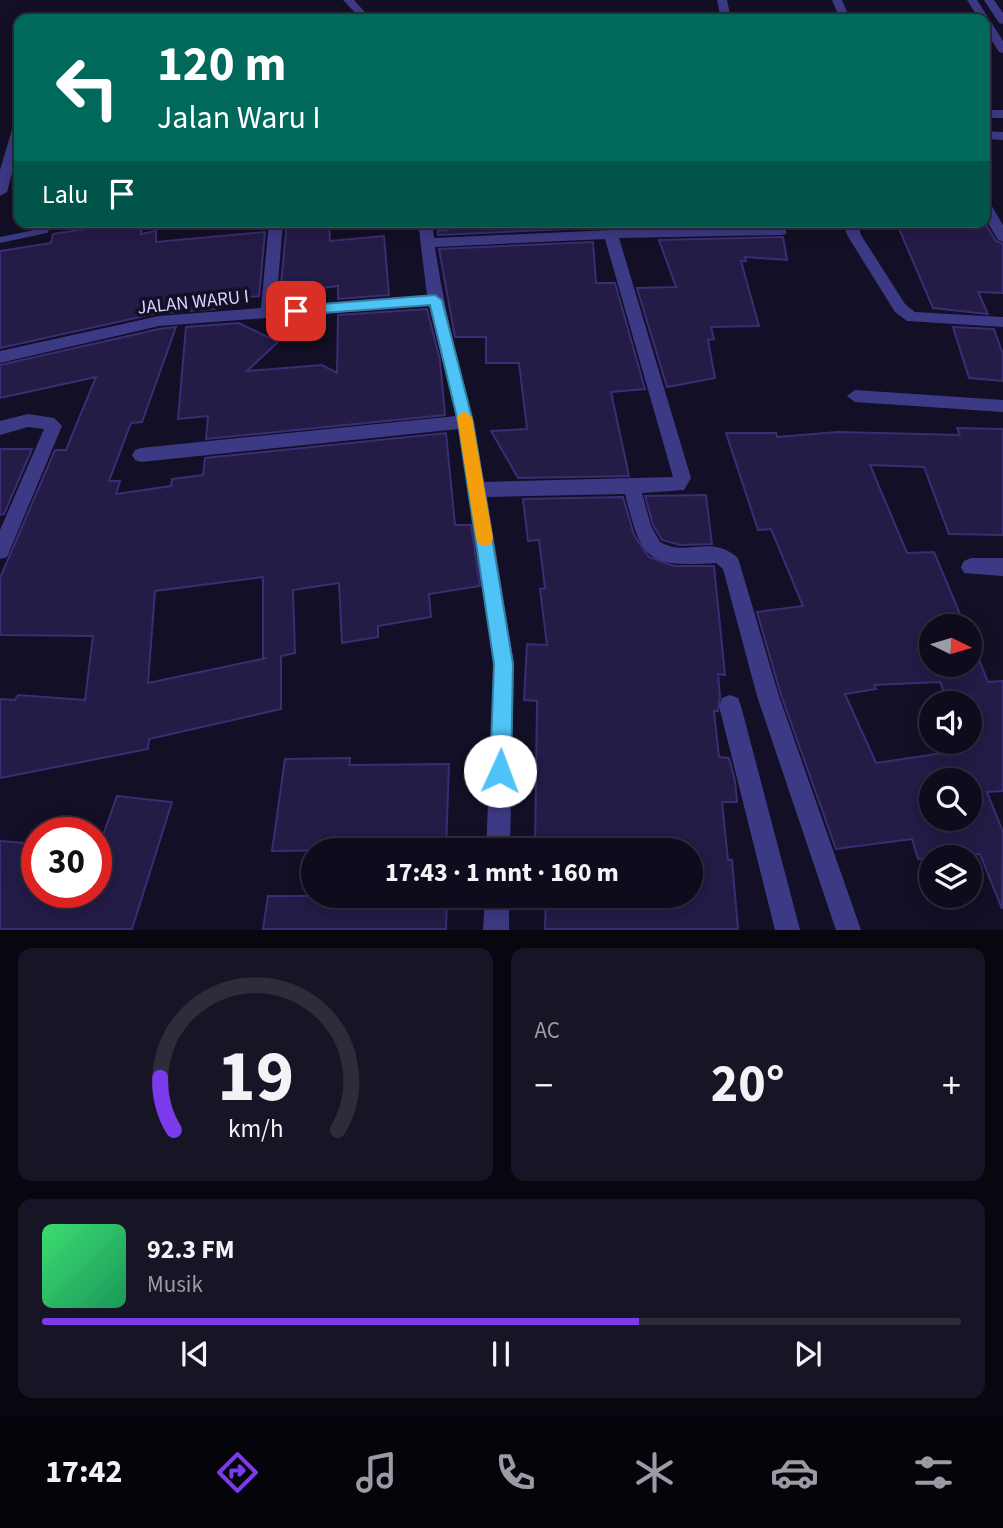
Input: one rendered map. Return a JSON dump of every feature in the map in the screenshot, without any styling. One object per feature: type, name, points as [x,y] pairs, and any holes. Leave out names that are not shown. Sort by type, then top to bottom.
[{"type":"street","points":[[348,0],[361,14]]},
{"type":"street","points":[[989,0],[1003,21]]},
{"type":"street","points":[[990,28],[1003,50]]},
{"type":"street","points":[[0,192],[14,144]]},
{"type":"street","points":[[990,215],[1003,237]]},
{"type":"street","points":[[268,313],[275,228]]},
{"type":"street","points":[[426,228],[435,300],[466,422],[504,664],[498,838]]},
{"type":"street","points":[[428,243],[702,228]]},
{"type":"street","points":[[733,228],[781,231]]},
{"type":"street","points":[[852,228],[900,308],[912,317],[1003,322]]},
{"type":"street","points":[[477,490],[631,484],[678,485],[681,478],[611,234]]},
{"type":"street","name":"JALAN WARU I","points":[[0,357],[159,321],[435,300]]},
{"type":"street","points":[[855,396],[1003,406]]},
{"type":"street","points":[[0,428],[35,419],[46,420],[54,425],[0,551]]},
{"type":"street","points":[[141,455],[466,422]]},
{"type":"street","points":[[631,484],[647,542],[653,550],[665,556],[720,554],[731,565],[768,696],[849,929]]},
{"type":"street","points":[[971,567],[1003,567]]},
{"type":"street","points":[[730,706],[788,929]]},
{"type":"street","points":[[496,929],[497,908]]},
{"type":"lane","points":[[0,240],[44,231]]},
{"type":"building","points":[[93,228],[141,228],[141,234],[156,231],[156,242],[265,232],[259,296],[199,302],[213,309],[188,311],[188,303],[184,304],[181,312],[158,313],[0,348],[0,251],[51,243],[53,234]]},
{"type":"building","points":[[286,228],[329,228],[330,241],[384,236],[389,295],[338,299],[338,286],[280,294]]},
{"type":"building","points":[[591,228],[438,235],[438,231]]},
{"type":"building","points":[[899,228],[988,228],[996,241],[1003,244],[1003,293],[978,292],[988,314],[933,308]]},
{"type":"building","points":[[783,237],[787,260],[745,257],[746,261],[741,261],[759,326],[711,327],[714,339],[708,340],[715,378],[667,387],[637,288],[676,287],[659,240]]},
{"type":"building","points":[[593,242],[596,283],[615,283],[645,389],[611,392],[629,476],[518,478],[491,431],[527,429],[519,363],[486,363],[486,337],[455,337],[439,249]]},
{"type":"building","points":[[427,309],[440,360],[445,415],[206,439],[208,416],[178,419],[186,327],[239,323],[278,342],[247,371],[322,365],[337,373],[338,315]]},
{"type":"building","points":[[176,327],[142,422],[131,423],[109,481],[120,481],[116,494],[171,486],[172,479],[203,475],[205,458],[446,433],[455,525],[471,525],[480,586],[429,594],[431,617],[378,626],[378,637],[342,643],[339,583],[293,590],[295,653],[281,656],[281,709],[149,739],[148,749],[0,778],[0,699],[15,700],[18,695],[85,700],[93,636],[0,635],[0,578],[55,450],[66,450],[96,377],[0,398],[0,365]],"holes":[[[263,577],[263,659],[148,683],[155,591]]]},
{"type":"building","points":[[953,327],[994,329],[1003,355],[1003,381],[969,378]]},
{"type":"building","points":[[957,428],[1003,429],[1003,535],[949,534],[924,467],[870,465],[907,553],[934,552],[960,614],[919,614],[919,677],[982,677],[982,667],[988,682],[1003,681],[1003,791],[987,792],[1003,832],[1002,909],[982,859],[982,845],[919,845],[918,859],[912,839],[836,849],[781,695],[757,612],[803,606],[771,529],[758,530],[726,433],[776,433],[777,437],[838,432],[960,435]]},
{"type":"building","points":[[0,449],[32,449],[4,514],[0,515]]},
{"type":"building","points":[[706,495],[712,544],[680,545],[662,540],[653,525],[645,496]]},
{"type":"building","points":[[623,497],[634,535],[649,557],[674,566],[714,566],[725,675],[718,674],[720,697],[718,711],[714,711],[719,757],[729,758],[735,781],[737,802],[722,802],[728,860],[732,860],[738,929],[545,929],[546,908],[703,908],[703,838],[535,838],[537,701],[524,700],[527,644],[547,645],[540,589],[545,588],[539,540],[528,541],[523,499]]},
{"type":"building","points":[[350,758],[349,765],[449,764],[446,838],[301,838],[301,851],[272,851],[285,759]]},
{"type":"building","points":[[117,796],[172,802],[132,929],[0,929],[0,841],[21,843],[21,908],[112,908],[112,817],[110,817]]},
{"type":"building","points":[[268,896],[301,896],[301,908],[447,908],[446,929],[263,929]]},
{"type":"slow traffic","points":[[464,417],[485,538]]},
{"type":"route","points":[[296,311],[435,300],[466,422],[504,664],[500,771]]}]
